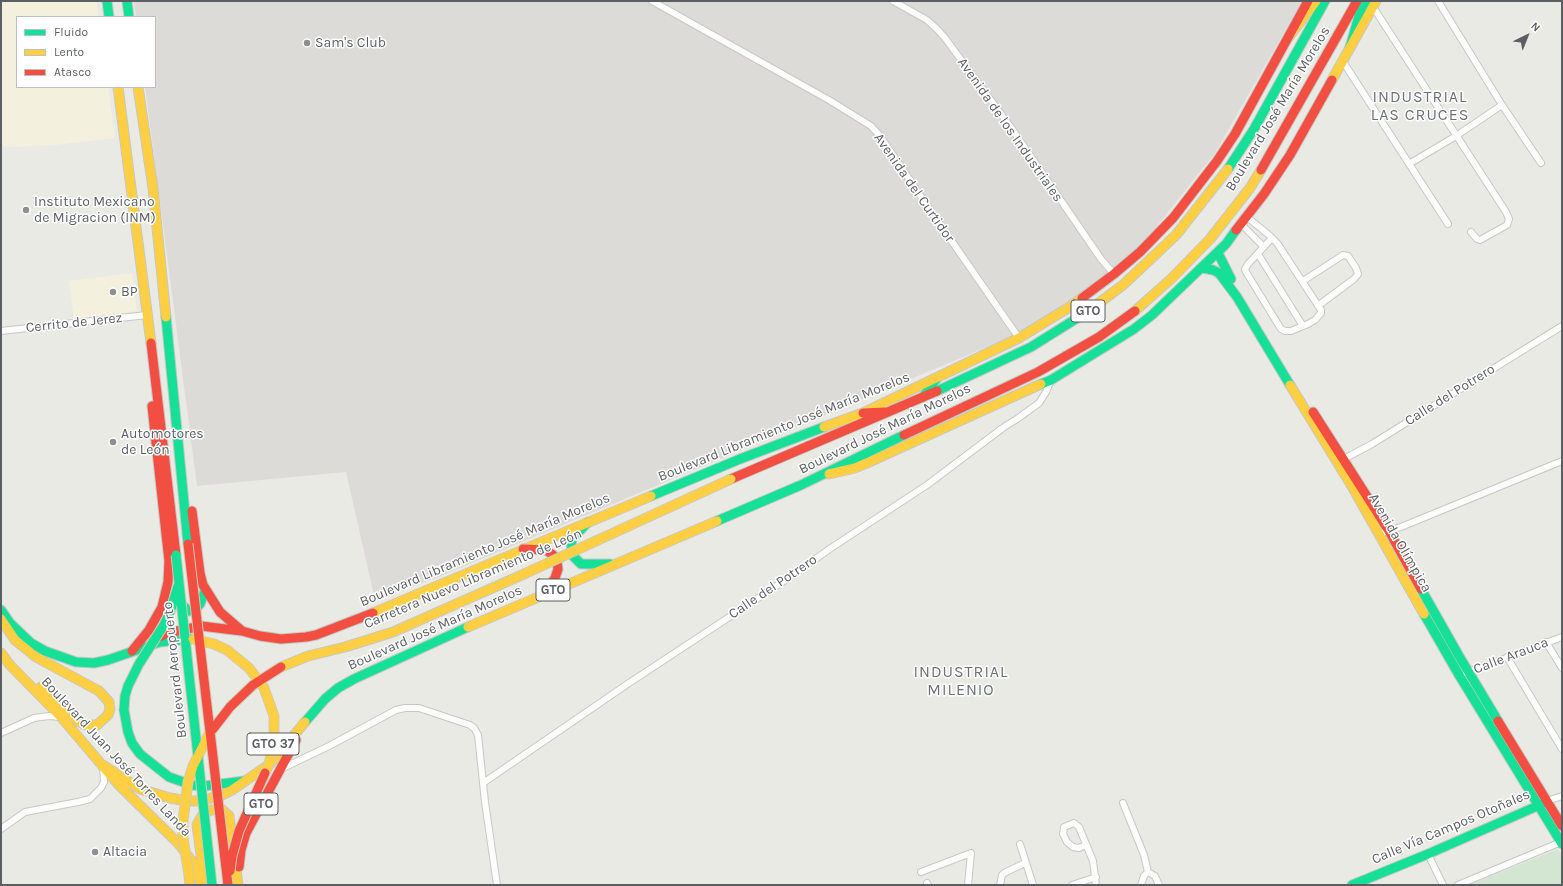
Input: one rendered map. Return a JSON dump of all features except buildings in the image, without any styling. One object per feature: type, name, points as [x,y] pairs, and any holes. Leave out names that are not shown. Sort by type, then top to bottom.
[{"type":"main road","points":[[107,1],[109,16]]},
{"type":"main road","points":[[127,1],[129,16]]},
{"type":"main road","name":"Boulevard Libramiento José María Morelos","points":[[132,651],[160,636],[182,629],[209,626],[281,639],[316,635],[396,604],[740,459],[863,412],[1019,338],[1068,308],[1114,274],[1140,252],[1173,218],[1217,161],[1234,134],[1308,1]]},
{"type":"main road","points":[[1288,38],[1316,1]]},
{"type":"main road","name":"Boulevard José María Morelos","points":[[731,479],[921,399],[1031,347],[1076,320],[1123,285],[1176,235],[1211,193],[1245,146],[1326,1]]},
{"type":"main road","name":"Boulevard José María Morelos","points":[[300,729],[325,699],[338,688],[354,679],[543,595],[801,485],[861,455],[1038,372],[1099,337],[1131,314],[1182,268],[1210,239],[1250,188],[1276,146],[1357,1]]},
{"type":"main road","points":[[822,475],[855,468],[1051,380],[1134,329],[1167,301],[1218,253],[1264,194],[1290,155],[1350,47],[1359,16],[1372,3]]},
{"type":"main road","points":[[118,88],[152,350],[150,361],[150,378],[157,461],[169,561],[168,582],[162,607],[148,630],[132,651]]},
{"type":"main road","points":[[138,88],[153,188],[168,344],[177,386],[200,574],[206,591],[220,612],[242,631]]},
{"type":"main road","name":"Avenida Olímpica","points":[[1218,253],[1226,273],[1340,462],[1378,534],[1459,675],[1561,843]]},
{"type":"main road","name":"Avenida Olímpica","points":[[1202,268],[1216,271],[1224,278],[1340,462],[1389,531],[1469,672],[1562,826]]},
{"type":"main road","name":"Boulevard Aeropuerto","points":[[168,344],[188,544],[229,885]]},
{"type":"main road","name":"Boulevard Aeropuerto","points":[[152,350],[180,582],[212,885]]},
{"type":"main road","points":[[921,399],[937,378]]},
{"type":"main road","points":[[863,412],[893,411]]},
{"type":"main road","name":"Carretera Nuevo Libramiento de León","points":[[190,885],[183,838],[183,814],[188,782],[193,766],[209,734],[230,707],[253,685],[281,666],[296,660],[392,632],[731,479]]},
{"type":"main road","points":[[588,522],[573,538],[571,543],[576,560],[581,564],[586,565],[617,564]]},
{"type":"main road","points":[[524,549],[546,550],[557,562],[558,569],[555,578],[543,595]]},
{"type":"main road","points":[[169,561],[174,577],[176,596],[178,602],[184,608],[189,611],[198,607],[206,591]]},
{"type":"main road","points":[[180,582],[164,625],[139,664],[128,686],[125,696],[124,710],[128,732],[132,743],[140,754],[169,777],[192,785],[204,786],[247,781]]},
{"type":"main road","name":"Boulevard Juan José Torres Landa","points":[[1,610],[10,623],[21,634],[45,651],[60,658],[76,662],[94,663],[108,660],[160,642],[191,639],[209,642],[227,650],[245,664],[256,676],[264,688],[274,716],[274,740],[269,764],[237,837],[230,868],[229,885]]},
{"type":"main road","points":[[1,619],[15,640],[36,657],[74,679],[90,686],[106,697],[109,702],[110,709],[108,715],[104,721],[97,725],[85,725],[78,721],[32,679],[10,665]]},
{"type":"main road","name":"Boulevard Juan José Torres Landa","points":[[1,653],[10,665],[62,718],[141,808],[178,844],[194,864],[202,885]]},
{"type":"main road","points":[[103,765],[140,789],[159,796],[187,801],[200,800],[222,795],[247,781],[270,764],[300,729]]},
{"type":"main road","name":"GTO","points":[[238,885],[240,863],[246,834],[255,814],[292,749],[300,729]]},
{"type":"main road","name":"Calle Vía Campos Otoñales","points":[[1352,885],[1428,854],[1547,801]]},
{"type":"main road","points":[[205,885],[198,825],[202,816],[207,812],[221,809],[229,816],[238,885]]},
{"type":"street","name":"Avenida del Curtidor","points":[[652,1],[829,100],[871,126],[880,136],[1019,338]]},
{"type":"street","name":"Avenida de los Industriales","points":[[893,1],[927,20],[945,38],[1012,129],[1101,259],[1114,274]]},
{"type":"street","points":[[1438,1],[1502,105],[1541,163]]},
{"type":"street","points":[[1372,3],[1506,212],[1509,220],[1507,225],[1480,240],[1477,239],[1471,232]]},
{"type":"street","points":[[1342,60],[1448,224]]},
{"type":"street","points":[[1409,164],[1456,136],[1502,105]]},
{"type":"street","points":[[1244,220],[1272,238],[1284,251],[1319,305],[1321,310],[1318,316],[1308,324],[1291,331],[1283,331],[1245,269],[1272,238]]},
{"type":"street","points":[[1244,220],[1264,247]]},
{"type":"street","points":[[1258,254],[1303,326]]},
{"type":"street","points":[[1303,281],[1343,255],[1348,256],[1358,274],[1354,279],[1319,305]]},
{"type":"street","name":"Cerrito de Jerez","points":[[1,331],[147,315]]},
{"type":"street","name":"Calle del Potrero","points":[[1340,462],[1372,444],[1562,326]]},
{"type":"street","name":"Calle del Potrero","points":[[483,783],[837,543],[927,485],[1004,427],[1039,403],[1051,380]]},
{"type":"street","points":[[1378,534],[1389,531],[1562,461]]},
{"type":"street","name":"Calle Arauca","points":[[1459,675],[1562,636]]},
{"type":"street","points":[[1546,642],[1562,668]]},
{"type":"street","points":[[1507,657],[1562,749]]},
{"type":"street","points":[[281,769],[329,746],[396,710],[418,708],[470,725],[474,728],[478,735],[497,885]]},
{"type":"street","points":[[1,733],[34,718],[49,716],[78,721]]},
{"type":"street","points":[[1,829],[25,812],[90,799],[101,788],[104,782],[103,765]]},
{"type":"street","name":"Calle Vía Campos Otoñales","points":[[1547,801],[1562,796]]},
{"type":"street","points":[[1123,803],[1144,855],[1148,872],[1155,876],[1159,885]]},
{"type":"street","points":[[1458,885],[1561,843]]},
{"type":"street","points":[[1020,844],[1033,885]]},
{"type":"street","points":[[1086,845],[1093,861],[1096,885]]},
{"type":"street","points":[[921,872],[971,853],[968,885]]},
{"type":"street","points":[[1428,854],[1444,885]]},
{"type":"street","points":[[1000,885],[1002,875],[1025,863]]},
{"type":"street","points":[[1141,885],[1144,876],[1148,872]]},
{"type":"street","points":[[1072,885],[1096,877]]},
{"type":"shaded area","points":[[1,1],[96,1],[99,16],[16,16],[16,88],[108,88],[115,138],[54,145],[1,146]]},
{"type":"shaded area","points":[[134,1],[1302,1],[1215,153],[1127,264],[1018,334],[441,576],[375,600],[346,472],[197,486],[145,88],[156,88],[156,16],[136,16]]},
{"type":"shaded area","points":[[132,273],[137,311],[74,319],[69,281]]},
{"type":"green space","points":[[1558,849],[1562,856],[1562,885],[1469,885]]},
{"type":"traffic: fast","points":[[107,1],[109,16]]},
{"type":"traffic: fast","points":[[127,1],[129,16]]},
{"type":"traffic: fast","points":[[1228,169],[1254,129],[1325,1]]},
{"type":"traffic: fast","points":[[1350,47],[1359,16],[1367,1]]},
{"type":"traffic: fast","points":[[1041,384],[1051,380],[1134,329],[1152,315],[1226,244],[1236,230]]},
{"type":"traffic: fast","points":[[1218,253],[1231,279]]},
{"type":"traffic: fast","points":[[1202,268],[1219,273],[1237,297],[1290,385]]},
{"type":"traffic: fast","points":[[937,391],[1031,347],[1087,312]]},
{"type":"traffic: fast","points":[[166,317],[188,544]]},
{"type":"traffic: fast","points":[[923,397],[937,378]]},
{"type":"traffic: fast","points":[[651,496],[740,459],[824,427]]},
{"type":"traffic: fast","points":[[717,521],[801,485],[904,435]]},
{"type":"traffic: fast","points":[[588,522],[573,538],[571,543],[573,556],[581,564],[610,564]]},
{"type":"traffic: fast","points":[[176,555],[212,885]]},
{"type":"traffic: fast","points":[[124,710],[125,696],[128,686],[139,664],[164,625],[170,612],[178,586]]},
{"type":"traffic: fast","points":[[1421,589],[1498,721]]},
{"type":"traffic: fast","points":[[178,602],[189,611],[194,610],[200,604],[205,591]]},
{"type":"traffic: fast","points":[[1,610],[10,623],[31,643],[45,651],[76,662],[94,663],[108,660],[160,642],[191,639]]},
{"type":"traffic: fast","points":[[1424,614],[1459,675],[1562,844]]},
{"type":"traffic: fast","points":[[305,722],[325,699],[338,688],[354,679],[468,627]]},
{"type":"traffic: fast","points":[[124,710],[128,732],[132,743],[140,754],[169,777],[192,785],[204,786],[244,781]]},
{"type":"traffic: fast","points":[[1352,885],[1428,854],[1542,804]]},
{"type":"traffic: slow","points":[[1288,38],[1316,1]]},
{"type":"traffic: slow","points":[[1332,80],[1376,1]]},
{"type":"traffic: slow","points":[[118,88],[151,343]]},
{"type":"traffic: slow","points":[[138,88],[153,188],[166,317]]},
{"type":"traffic: slow","points":[[1087,312],[1123,285],[1176,235],[1228,169]]},
{"type":"traffic: slow","points":[[1135,311],[1172,278],[1210,239],[1250,188],[1261,170]]},
{"type":"traffic: slow","points":[[824,427],[863,413],[1019,338],[1082,298]]},
{"type":"traffic: slow","points":[[829,474],[855,468],[867,463],[1041,384]]},
{"type":"traffic: slow","points":[[1290,385],[1353,488],[1424,614]]},
{"type":"traffic: slow","points":[[524,574],[731,479]]},
{"type":"traffic: slow","points":[[373,613],[651,496]]},
{"type":"traffic: slow","points":[[468,627],[717,521]]},
{"type":"traffic: slow","points":[[281,667],[308,656],[345,647],[393,632],[524,574]]},
{"type":"traffic: slow","points":[[1,619],[15,640],[36,657],[99,691],[109,702],[110,709],[108,715],[97,725],[85,725],[78,721],[41,687]]},
{"type":"traffic: slow","points":[[193,639],[214,644],[227,650],[249,668],[264,688],[274,716],[274,740],[269,764],[265,773]]},
{"type":"traffic: slow","points":[[1,653],[10,665],[62,718],[118,784],[178,843],[194,864],[202,885]]},
{"type":"traffic: slow","points":[[103,765],[140,789],[170,798],[187,801],[200,801],[222,795],[232,790],[270,764],[305,722]]},
{"type":"traffic: slow","points":[[189,875],[183,838],[183,821],[188,782],[193,766],[213,729]]},
{"type":"traffic: slow","points":[[204,877],[197,825],[202,816],[207,812],[221,809],[229,816],[238,885]]},
{"type":"traffic: slow","points":[[189,875],[190,885]]},
{"type":"traffic: jam","points":[[1082,298],[1140,252],[1173,218],[1217,161],[1235,134],[1308,1]]},
{"type":"traffic: jam","points":[[1261,170],[1357,1]]},
{"type":"traffic: jam","points":[[1236,230],[1264,194],[1290,155],[1332,80]]},
{"type":"traffic: jam","points":[[904,435],[1038,372],[1099,337],[1135,311]]},
{"type":"traffic: jam","points":[[151,343],[176,555]]},
{"type":"traffic: jam","points":[[731,479],[937,391]]},
{"type":"traffic: jam","points":[[132,651],[149,630],[162,607],[168,582],[169,561],[152,406]]},
{"type":"traffic: jam","points":[[863,413],[885,412]]},
{"type":"traffic: jam","points":[[1313,412],[1389,531],[1421,589]]},
{"type":"traffic: jam","points":[[192,511],[200,573],[203,585],[220,612],[242,631]]},
{"type":"traffic: jam","points":[[188,544],[228,885]]},
{"type":"traffic: jam","points":[[523,549],[546,550],[553,555],[557,562],[558,569],[555,578],[543,595]]},
{"type":"traffic: jam","points":[[153,640],[168,633],[201,626],[242,631],[260,636],[281,639],[306,637],[316,635],[373,613]]},
{"type":"traffic: jam","points":[[213,729],[230,707],[253,685],[281,667]]},
{"type":"traffic: jam","points":[[1498,721],[1562,826]]},
{"type":"traffic: jam","points":[[239,867],[241,850],[246,833],[296,740]]},
{"type":"traffic: jam","points":[[230,871],[232,856],[239,831],[265,773]]},
{"type":"place","name":"Sam's Club","points":[[307,43]]},
{"type":"place","name":"Instituto Mexicano de Migracion (INM)","points":[[26,210]]},
{"type":"place","name":"BP","points":[[113,292]]},
{"type":"place","name":"Automotores de León","points":[[113,442]]},
{"type":"place","name":"Altacia","points":[[95,852]]},
{"type":"district","name":"INDUSTRIAL LAS CRUCES","points":[[1420,106]]},
{"type":"district","name":"INDUSTRIAL MILENIO","points":[[961,681]]}]
